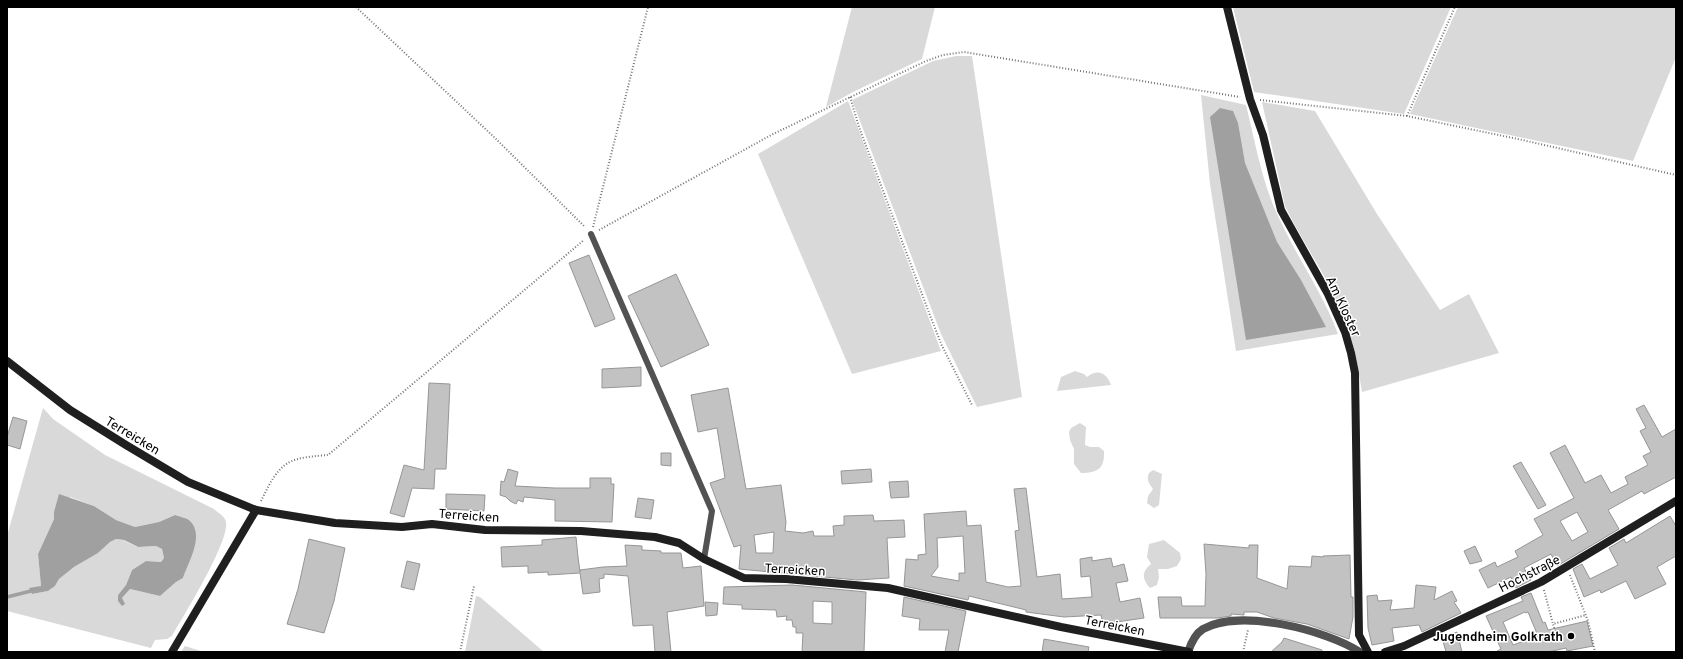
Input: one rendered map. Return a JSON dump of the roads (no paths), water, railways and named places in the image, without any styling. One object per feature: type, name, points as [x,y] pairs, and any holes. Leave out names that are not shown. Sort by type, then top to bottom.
[{"type":"main road","name":"Am Kloster","points":[[1227,7],[1250,99],[1263,135],[1281,210],[1328,294],[1345,332],[1351,352],[1355,374],[1359,635],[1368,652]]},
{"type":"main road","name":"Terreicken","points":[[7,361],[70,410],[126,445],[188,482],[256,510],[335,523],[402,527],[432,524],[486,530],[581,531],[655,537],[679,543],[704,559],[744,578],[786,579],[888,588],[1061,627],[1188,652]]},
{"type":"main road","name":"Hochstraße","points":[[1385,652],[1404,646],[1541,582],[1567,568],[1676,501]]},
{"type":"main road","points":[[172,652],[256,510]]},
{"type":"street","points":[[1188,652],[1191,643],[1202,630],[1221,623],[1250,621],[1271,622],[1300,628],[1339,641],[1360,652]]},
{"type":"lane","points":[[591,234],[712,511],[704,559]]},
{"type":"waterway","points":[[7,597],[31,591]]},
{"type":"place","name":"Jugendheim Golkrath","points":[[1571,636]]}]
